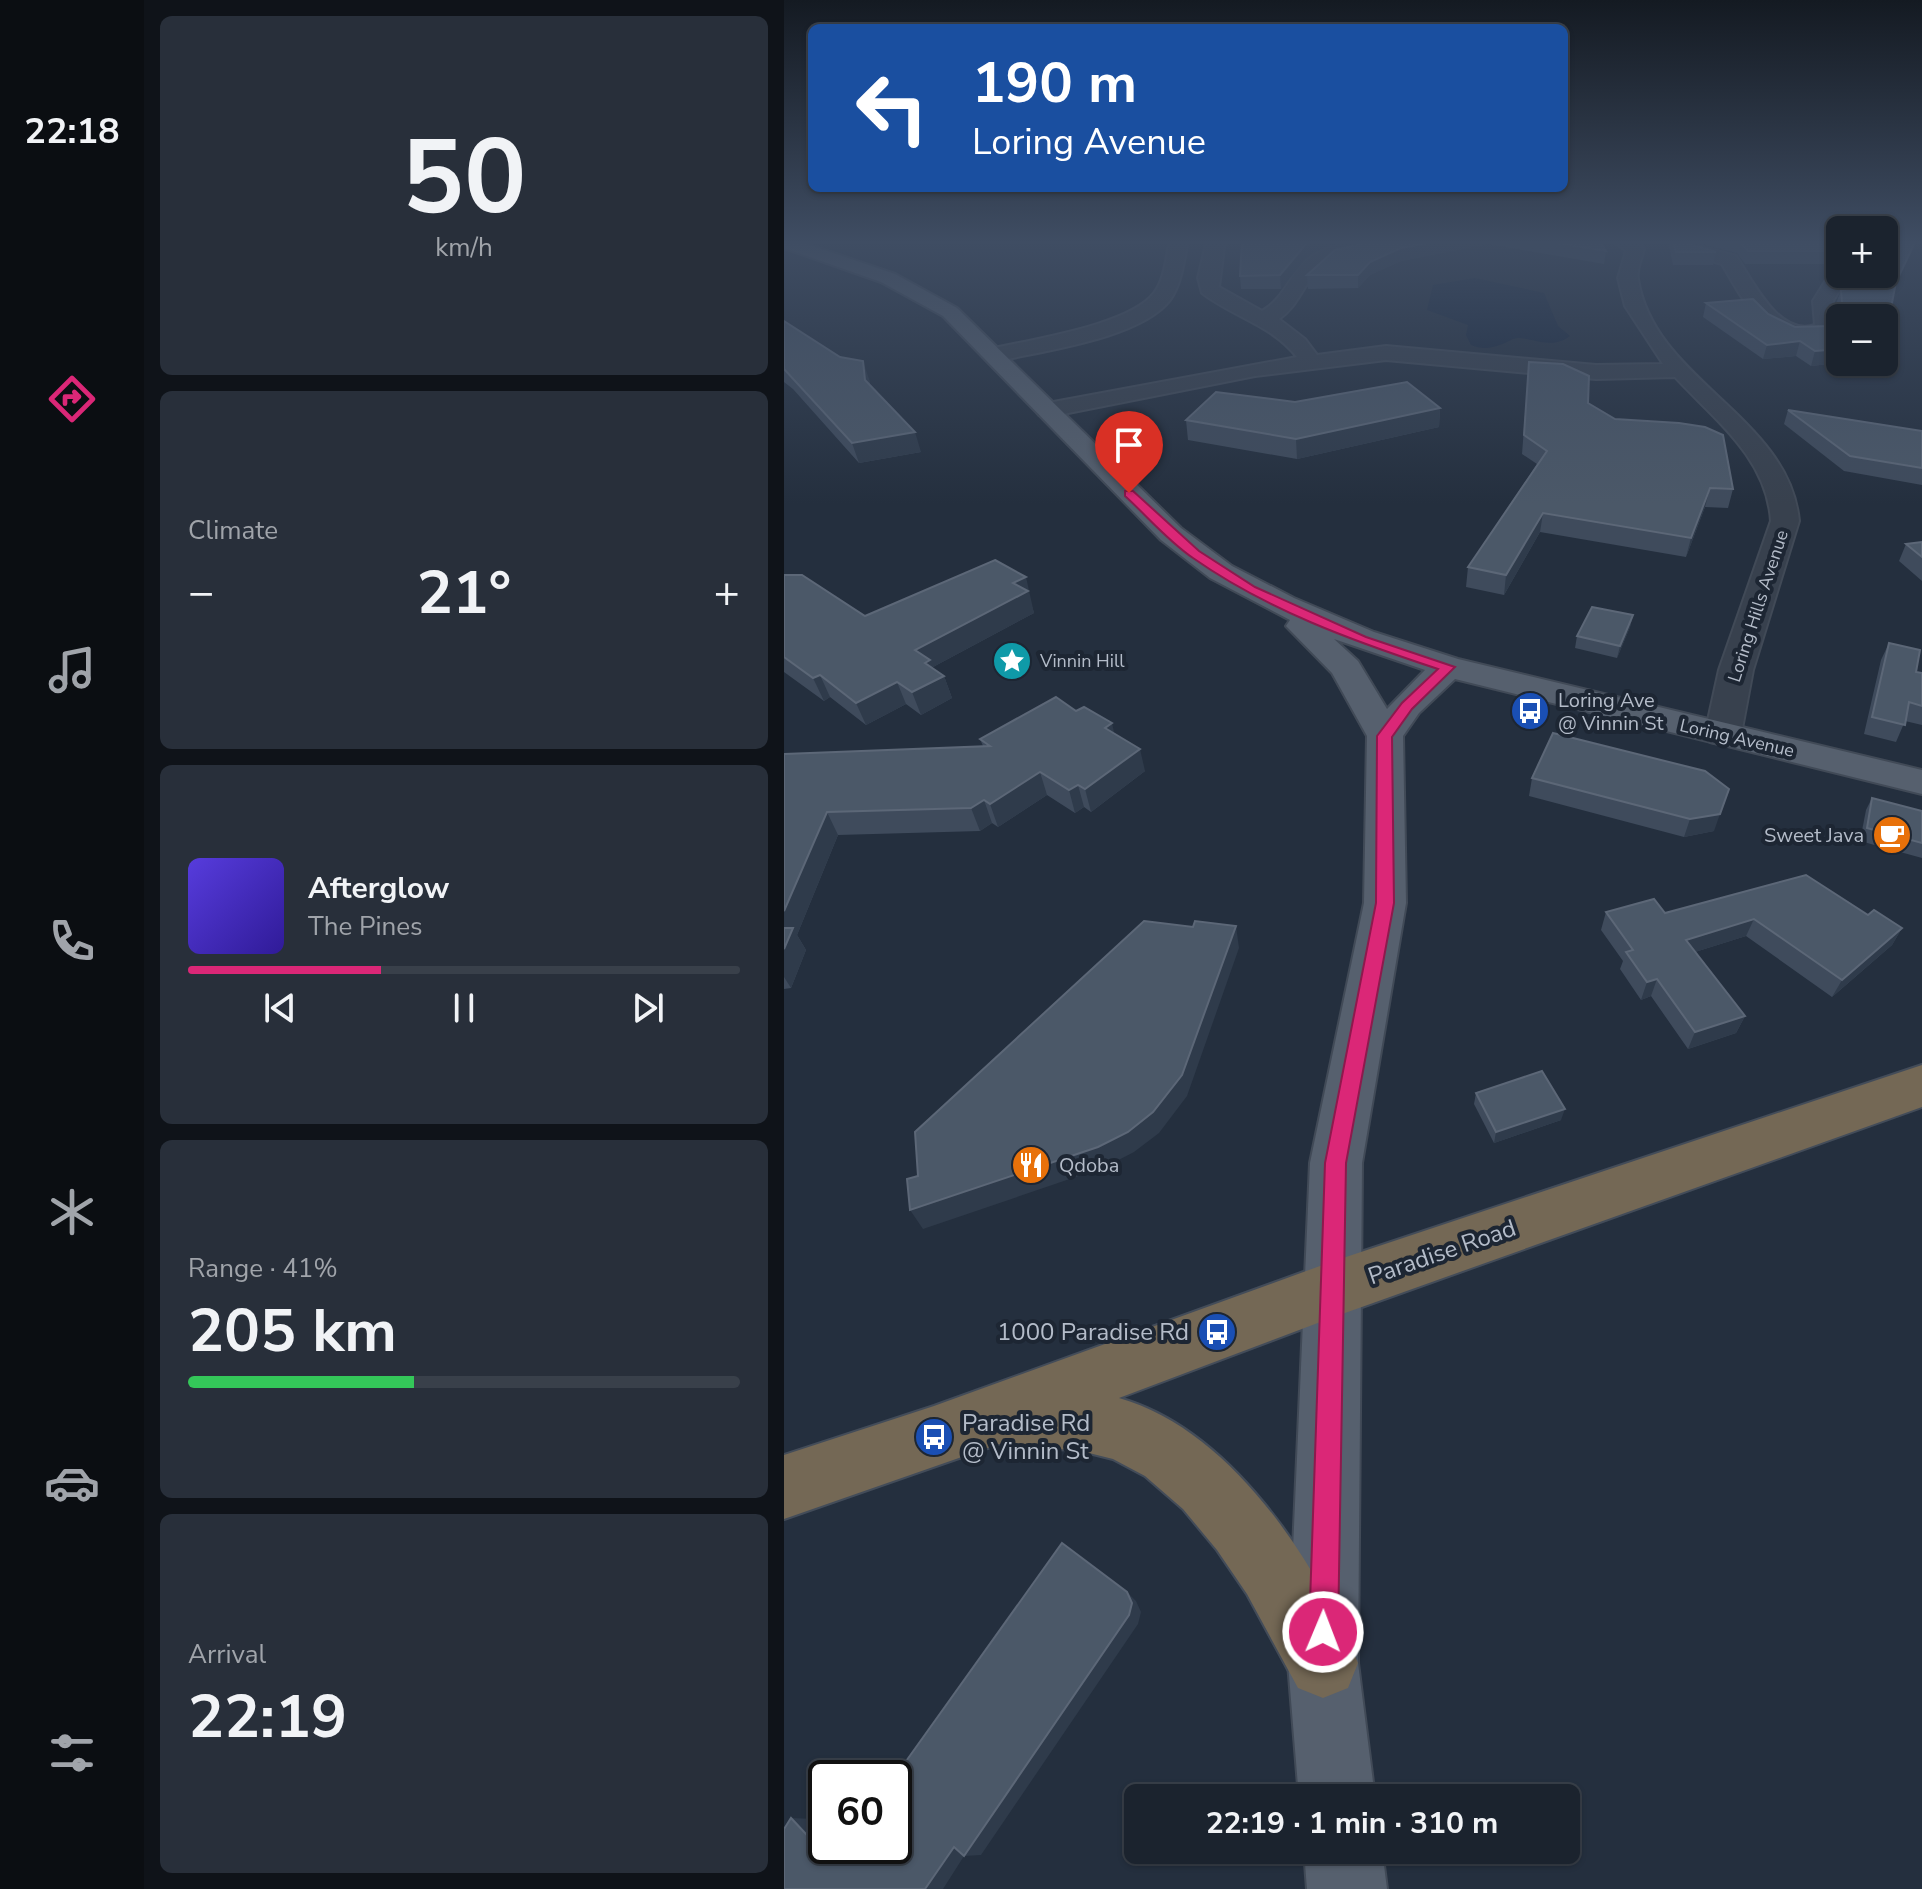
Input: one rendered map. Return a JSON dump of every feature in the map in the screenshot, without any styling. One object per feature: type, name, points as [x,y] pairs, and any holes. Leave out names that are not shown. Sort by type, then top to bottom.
[{"type":"highway","name":"Paradise Road","points":[[784,1487],[958,1428],[1331,1290],[1922,1086]]},
{"type":"highway","points":[[958,1428],[1025,1418],[1078,1418],[1129,1433],[1194,1472],[1234,1514],[1272,1568],[1323,1663]]},
{"type":"main road","name":"Loring Avenue","points":[[968,328],[1171,534],[1195,554],[1251,589],[1362,639],[1448,667],[1922,782]]},
{"type":"main road","points":[[1251,589],[1330,649],[1353,677],[1385,736],[1385,903],[1336,1163],[1323,1663],[1336,1784]]},
{"type":"main road","points":[[1385,736],[1407,706],[1448,667]]},
{"type":"main road","points":[[1344,1864],[1347,1889]]},
{"type":"street","points":[[994,355],[1097,328]]},
{"type":"street","points":[[1281,328],[1310,360]]},
{"type":"street","name":"Loring Hills Avenue","points":[[1649,328],[1681,370],[1731,419],[1765,462],[1779,485],[1784,502],[1785,521],[1736,670],[1723,734]]},
{"type":"street","points":[[1788,328],[1810,334],[1826,328]]},
{"type":"street","points":[[1053,416],[1122,405],[1164,388],[1228,373],[1310,360],[1415,354],[1596,372],[1681,370]]},
{"type":"water","points":[[1467,328],[1561,328],[1570,336],[1554,343],[1519,338],[1488,348],[1471,345],[1466,335]]},
{"type":"building","points":[[784,328],[795,328],[840,357],[863,361],[865,380],[915,432],[852,443],[784,369]]},
{"type":"building","points":[[1743,328],[1826,328],[1826,350],[1815,351],[1800,341],[1767,345]]},
{"type":"building","points":[[1529,362],[1563,364],[1589,376],[1588,403],[1615,419],[1679,423],[1705,427],[1723,435],[1733,489],[1710,488],[1691,538],[1543,513],[1506,575],[1468,567],[1547,451],[1524,435]]},
{"type":"building","points":[[1407,382],[1440,408],[1296,439],[1186,420],[1216,392],[1295,402]]},
{"type":"building","points":[[1788,410],[1922,431],[1922,468],[1850,456]]},
{"type":"building","points":[[1922,542],[1922,557],[1906,544]]},
{"type":"building","points":[[995,560],[1026,577],[1013,583],[1028,591],[915,650],[930,660],[925,663],[944,676],[912,692],[897,682],[856,703],[820,675],[813,678],[784,657],[784,575],[802,575],[865,616]]},
{"type":"building","points":[[1592,607],[1633,615],[1620,646],[1577,636]]},
{"type":"building","points":[[1889,643],[1920,650],[1916,672],[1922,673],[1922,706],[1909,702],[1905,725],[1872,717]]},
{"type":"building","points":[[1056,697],[1076,711],[1084,707],[1112,723],[1105,728],[1140,749],[1085,789],[1078,785],[1069,790],[1040,772],[990,804],[984,800],[971,808],[827,812],[784,911],[784,754],[990,746],[980,739]]},
{"type":"building","points":[[1553,733],[1705,771],[1729,789],[1720,814],[1690,819],[1532,778]]},
{"type":"building","points":[[1872,798],[1922,811],[1922,843],[1867,828]]},
{"type":"building","points":[[1806,875],[1868,915],[1874,910],[1902,928],[1842,980],[1754,919],[1686,940],[1745,1016],[1695,1032],[1657,979],[1647,982],[1626,952],[1633,950],[1606,912],[1654,899],[1665,913]]},
{"type":"building","points":[[1144,921],[1193,927],[1195,921],[1236,926],[1182,1075],[1153,1112],[1128,1132],[1098,1147],[910,1210],[907,1179],[918,1176],[915,1132]]},
{"type":"building","points":[[784,928],[793,928],[784,949]]},
{"type":"building","points":[[1542,1071],[1565,1109],[1496,1132],[1476,1093]]},
{"type":"building","points":[[1062,1543],[1127,1592],[1132,1603],[1129,1615],[964,1856],[954,1847],[925,1889],[784,1889],[784,1829],[791,1818],[808,1836],[808,1864],[912,1864],[912,1760],[907,1760]]},
{"type":"place","name":"Vinnin Hill","points":[[1012,661]]},
{"type":"place","name":"Loring Ave @ Vinnin St","points":[[1530,711]]},
{"type":"place","name":"Sweet Java","points":[[1892,835]]},
{"type":"place","name":"Qdoba","points":[[1031,1165]]},
{"type":"place","name":"1000 Paradise Rd","points":[[1217,1332]]},
{"type":"place","name":"Paradise Rd @ Vinnin St","points":[[934,1437]]},
{"type":"route","points":[[1129,493],[1195,554],[1251,589],[1362,639],[1448,667],[1407,706],[1385,736],[1385,903],[1336,1163],[1323,1632]]}]
